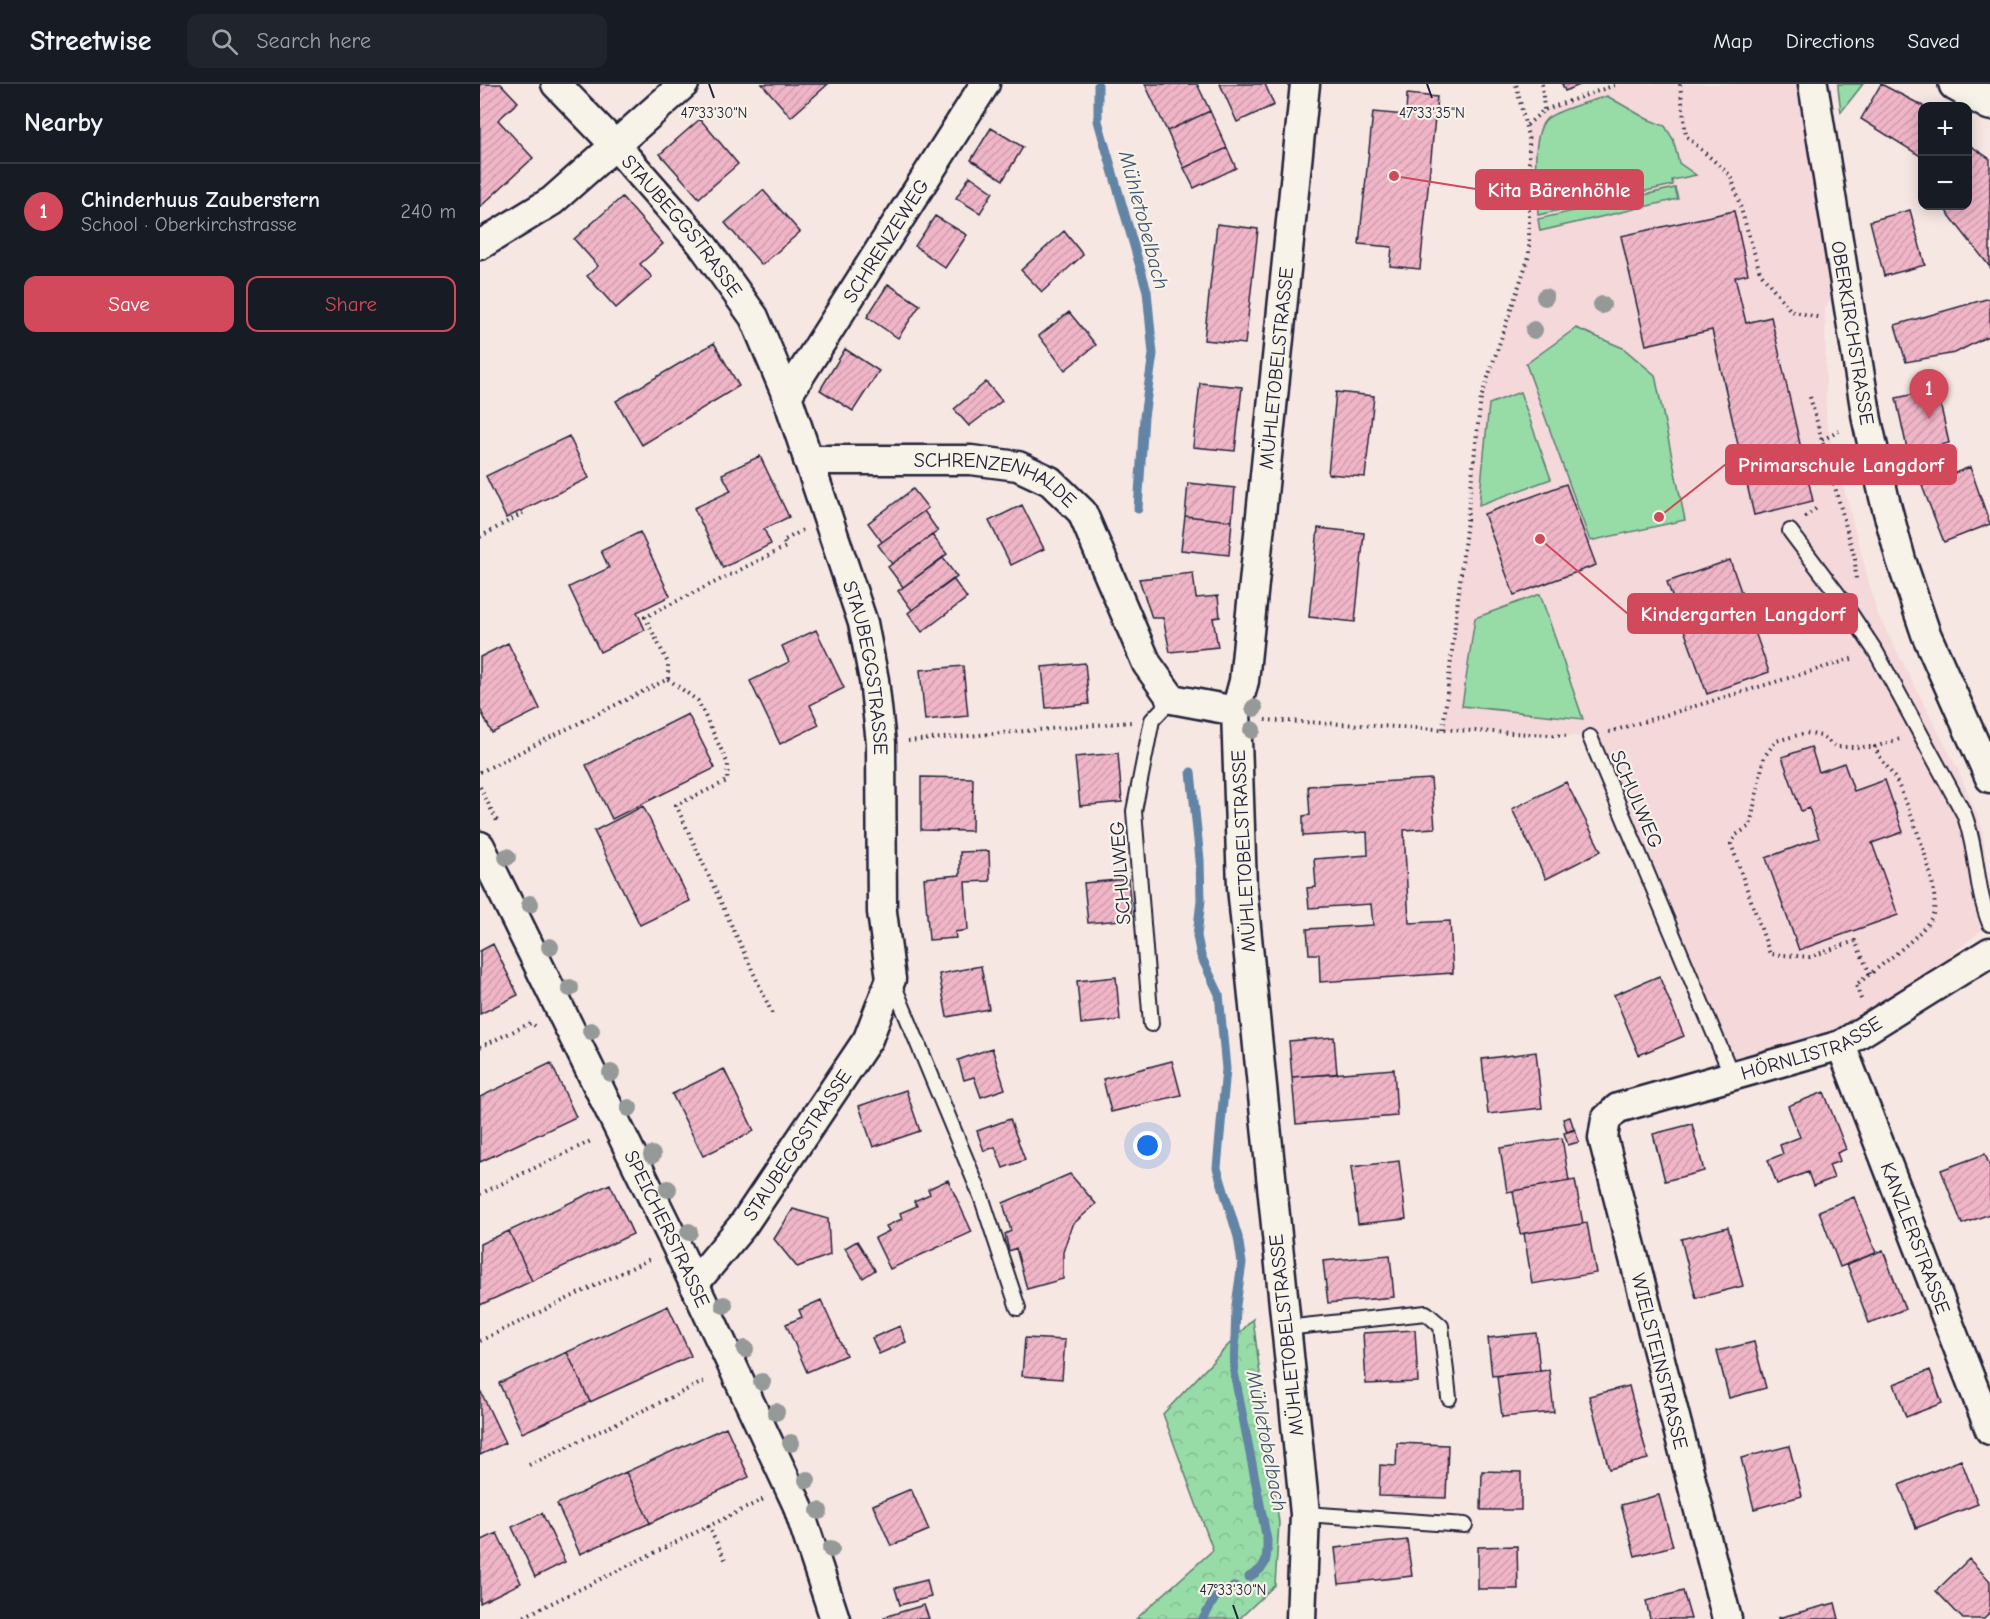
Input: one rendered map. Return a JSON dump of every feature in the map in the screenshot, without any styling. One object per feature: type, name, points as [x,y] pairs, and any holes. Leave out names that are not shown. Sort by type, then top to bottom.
[{"type":"main road","points":[[1956,84],[1990,103]]},
{"type":"street","name":"STAUBEGGSTRASSE","points":[[556,84],[614,144],[701,243],[740,296],[759,328],[787,396],[870,651],[881,743],[882,912],[891,979],[868,1039],[743,1225],[694,1284]]},
{"type":"street","points":[[480,245],[552,201],[684,84]]},
{"type":"street","name":"SCHRENZEWEG","points":[[787,396],[985,84]]},
{"type":"street","name":"MÜHLETOBELSTRASSE","points":[[1301,1619],[1305,1514],[1242,887],[1236,711],[1244,681],[1305,84]]},
{"type":"street","name":"OBERKIRCHSTRASSE","points":[[1813,84],[1867,420],[1884,497],[1901,560],[1926,633],[1990,778]]},
{"type":"street","name":"SCHRENZENHALDE","points":[[808,460],[971,460],[1018,466],[1050,481],[1082,512],[1147,664],[1172,699]]},
{"type":"street","points":[[1172,699],[1236,711]]},
{"type":"street","name":"SPEICHERSTRASSE","points":[[480,846],[694,1284],[797,1504],[835,1619]]},
{"type":"street","name":"HÖRNLISTRASSE","points":[[1618,1108],[1841,1045],[1990,952]]},
{"type":"street","name":"KANZLERSTRASSE","points":[[1841,1045],[1990,1430]]},
{"type":"street","name":"WIELSTEINSTRASSE","points":[[1618,1108],[1606,1119],[1603,1138],[1727,1619]]},
{"type":"lane","points":[[1790,531],[1839,596],[1876,652],[1964,814],[1973,838],[1979,896],[1990,924]]},
{"type":"lane","points":[[1152,720],[1172,699]]},
{"type":"lane","name":"SCHULWEG","points":[[1151,1024],[1134,811],[1152,720]]},
{"type":"lane","name":"SCHULWEG","points":[[1590,737],[1732,1076]]},
{"type":"lane","points":[[891,979],[981,1196],[1018,1308]]},
{"type":"lane","points":[[1285,1328],[1426,1313],[1441,1326],[1449,1398]]},
{"type":"lane","points":[[1305,1514],[1465,1525]]},
{"type":"path","points":[[1443,729],[1481,398],[1529,256],[1527,125],[1516,84]]},
{"type":"path","points":[[1542,84],[1544,110]]},
{"type":"path","points":[[1527,125],[1544,110],[1618,84]]},
{"type":"path","points":[[1680,84],[1686,136],[1731,176],[1760,272],[1791,311],[1828,320]]},
{"type":"path","points":[[1810,397],[1855,559],[1856,590],[1839,596]]},
{"type":"path","points":[[1822,440],[1839,434]]},
{"type":"path","points":[[1808,514],[1818,507]]},
{"type":"path","points":[[480,537],[523,513]]},
{"type":"path","points":[[668,679],[668,663],[645,617],[786,547],[783,540],[797,534]]},
{"type":"path","points":[[1590,737],[1876,652]]},
{"type":"path","points":[[480,772],[668,679]]},
{"type":"path","points":[[668,679],[698,701],[728,764],[727,781],[676,805],[772,1012]]},
{"type":"path","points":[[881,743],[1152,720]]},
{"type":"path","name":"SCHULWEG","points":[[1265,720],[1590,737]]},
{"type":"path","points":[[1870,974],[1855,942],[1810,957],[1770,954],[1731,844],[1737,835],[1750,826],[1756,808],[1764,757],[1776,741],[1806,733],[1821,736],[1836,747],[1875,747],[1892,742]]},
{"type":"path","points":[[1864,1007],[1856,985],[1922,930],[1933,914],[1936,892],[1898,784],[1875,747]]},
{"type":"path","points":[[480,1047],[531,1023]]},
{"type":"path","points":[[480,1194],[584,1144]]},
{"type":"path","points":[[480,1341],[645,1261]]},
{"type":"path","points":[[530,1465],[699,1384]]},
{"type":"path","points":[[519,1619],[757,1503]]},
{"type":"path","points":[[708,1526],[726,1561]]},
{"type":"shaded area","points":[[1618,84],[1801,84],[1833,292],[1825,310],[1826,421],[1877,613],[1958,770],[1982,827],[1990,894],[1990,923],[1841,1045],[1732,1076],[1590,737],[1443,729],[1481,398],[1529,256],[1527,125],[1544,110]]},
{"type":"green space","points":[[1838,84],[1863,84],[1841,112],[1838,88]]},
{"type":"green space","points":[[1607,96],[1647,119],[1665,126],[1673,139],[1679,163],[1696,175],[1672,180],[1673,185],[1538,215],[1536,147],[1543,124],[1549,117],[1563,110]]},
{"type":"green space","points":[[1675,188],[1678,199],[1540,231],[1538,219]]},
{"type":"green space","points":[[1576,328],[1623,348],[1655,375],[1685,520],[1590,541],[1526,364]]},
{"type":"green space","points":[[1520,392],[1551,479],[1479,505],[1489,404]]},
{"type":"green space","points":[[1540,594],[1583,719],[1462,706],[1475,618]]},
{"type":"green space","points":[[1253,1319],[1279,1523],[1275,1585],[1239,1619],[1136,1619],[1213,1550],[1163,1414]]},
{"type":"building","points":[[480,84],[501,84],[518,102],[498,120],[533,158],[480,207]]},
{"type":"building","points":[[762,84],[828,84],[791,117]]},
{"type":"building","points":[[1145,84],[1197,84],[1210,111],[1167,131]]},
{"type":"building","points":[[1220,84],[1265,84],[1274,105],[1237,122]]},
{"type":"building","points":[[1562,84],[1582,84],[1565,91]]},
{"type":"building","points":[[1881,84],[1918,103],[1918,155],[1861,119]]},
{"type":"building","points":[[1407,94],[1437,97],[1420,269],[1390,266],[1392,247],[1359,244],[1373,112],[1406,115]]},
{"type":"building","points":[[1210,111],[1227,148],[1184,168],[1167,131]]},
{"type":"building","points":[[700,119],[738,164],[699,198],[660,154]]},
{"type":"building","points":[[991,128],[1023,147],[1003,180],[971,160]]},
{"type":"building","points":[[1972,147],[1990,159],[1990,267],[1945,210],[1972,210]]},
{"type":"building","points":[[1227,148],[1236,168],[1194,188],[1184,168]]},
{"type":"building","points":[[970,176],[993,192],[980,213],[956,198]]},
{"type":"building","points":[[763,190],[800,232],[762,265],[725,223]]},
{"type":"building","points":[[622,197],[663,244],[640,264],[652,277],[616,308],[587,276],[598,266],[574,239]]},
{"type":"building","points":[[1910,210],[1925,265],[1884,276],[1870,221]]},
{"type":"building","points":[[1734,211],[1748,274],[1735,277],[1746,323],[1771,317],[1813,501],[1754,515],[1712,330],[1646,345],[1621,236]]},
{"type":"building","points":[[935,216],[967,235],[945,268],[915,246]]},
{"type":"building","points":[[1217,224],[1258,229],[1245,344],[1204,340]]},
{"type":"building","points":[[1064,231],[1083,255],[1042,292],[1021,270]]},
{"type":"building","points":[[888,284],[920,305],[898,338],[867,317]]},
{"type":"building","points":[[1990,298],[1990,335],[1955,353],[1906,362],[1895,325]]},
{"type":"building","points":[[1069,312],[1096,345],[1065,370],[1039,336]]},
{"type":"building","points":[[714,343],[739,386],[642,445],[616,401]]},
{"type":"building","points":[[845,349],[879,371],[853,411],[820,390]]},
{"type":"building","points":[[986,382],[1002,401],[969,426],[954,409]]},
{"type":"building","points":[[1200,383],[1242,387],[1235,451],[1193,447]]},
{"type":"building","points":[[1937,389],[1949,443],[1908,453],[1896,398]]},
{"type":"building","points":[[1336,392],[1374,396],[1365,477],[1328,474]]},
{"type":"building","points":[[569,436],[589,478],[506,518],[486,476]]},
{"type":"building","points":[[760,456],[789,517],[764,529],[771,544],[723,568],[694,508],[731,491],[722,474]]},
{"type":"building","points":[[1970,467],[1990,524],[1944,542],[1922,486]]},
{"type":"building","points":[[1188,483],[1235,488],[1232,521],[1185,516]]},
{"type":"building","points":[[1566,484],[1596,565],[1514,595],[1484,514]]},
{"type":"building","points":[[913,489],[928,508],[882,542],[868,523]]},
{"type":"building","points":[[1022,505],[1044,549],[1011,565],[989,521]]},
{"type":"building","points":[[924,511],[938,531],[892,564],[878,545]]},
{"type":"building","points":[[1185,516],[1232,521],[1229,555],[1181,550]]},
{"type":"building","points":[[1318,528],[1364,533],[1355,622],[1309,617]]},
{"type":"building","points":[[640,532],[670,596],[637,612],[645,630],[600,652],[569,587],[609,568],[601,551]]},
{"type":"building","points":[[932,535],[947,554],[903,587],[888,567]]},
{"type":"building","points":[[943,558],[957,577],[912,610],[898,591]]},
{"type":"building","points":[[1730,560],[1769,672],[1707,694],[1667,582]]},
{"type":"building","points":[[1193,573],[1196,598],[1218,596],[1220,617],[1213,618],[1218,647],[1170,652],[1163,618],[1152,618],[1139,579]]},
{"type":"building","points":[[953,579],[967,598],[922,632],[908,613]]},
{"type":"building","points":[[816,630],[844,688],[810,705],[819,725],[780,744],[750,681],[789,662],[782,646]]},
{"type":"building","points":[[508,643],[540,709],[492,733],[480,709],[480,657]]},
{"type":"building","points":[[1085,663],[1089,704],[1046,708],[1042,667]]},
{"type":"building","points":[[963,666],[968,716],[925,720],[920,670]]},
{"type":"building","points":[[688,714],[715,768],[612,819],[586,765]]},
{"type":"building","points":[[1811,747],[1819,772],[1844,763],[1854,791],[1885,780],[1903,832],[1872,843],[1898,915],[1799,950],[1766,858],[1819,838],[1809,808],[1801,811],[1782,757]]},
{"type":"building","points":[[1118,753],[1122,802],[1080,806],[1075,757]]},
{"type":"building","points":[[921,777],[973,778],[972,831],[921,830]]},
{"type":"building","points":[[1431,779],[1435,828],[1404,830],[1409,923],[1450,921],[1453,973],[1320,982],[1319,954],[1309,954],[1307,929],[1373,925],[1371,904],[1309,908],[1307,888],[1316,887],[1314,859],[1368,855],[1367,832],[1303,836],[1303,816],[1310,815],[1308,786]]},
{"type":"building","points":[[1566,782],[1601,851],[1546,879],[1512,809]]},
{"type":"building","points":[[643,806],[690,901],[640,925],[594,831]]},
{"type":"building","points":[[989,851],[990,881],[965,882],[968,930],[955,932],[956,938],[929,940],[924,878],[960,875],[960,852]]},
{"type":"building","points":[[1128,879],[1132,919],[1088,923],[1084,883]]},
{"type":"building","points":[[493,944],[518,995],[480,1014],[480,951]]},
{"type":"building","points":[[981,966],[989,1009],[947,1017],[939,974]]},
{"type":"building","points":[[1659,976],[1684,1036],[1639,1055],[1614,995]]},
{"type":"building","points":[[1116,977],[1120,1020],[1081,1024],[1077,981]]},
{"type":"building","points":[[1334,1037],[1337,1074],[1292,1077],[1289,1041]]},
{"type":"building","points":[[992,1048],[1005,1089],[981,1097],[974,1077],[964,1080],[958,1060]]},
{"type":"building","points":[[1536,1052],[1542,1108],[1488,1114],[1482,1059]]},
{"type":"building","points":[[1172,1061],[1181,1095],[1111,1112],[1103,1079]]},
{"type":"building","points":[[551,1063],[576,1117],[480,1162],[480,1097]]},
{"type":"building","points":[[724,1069],[754,1131],[703,1156],[672,1094]]},
{"type":"building","points":[[1394,1069],[1397,1116],[1296,1124],[1292,1077]]},
{"type":"building","points":[[906,1090],[920,1131],[873,1147],[859,1106]]},
{"type":"building","points":[[1824,1092],[1846,1149],[1837,1153],[1840,1161],[1829,1165],[1834,1178],[1813,1186],[1808,1172],[1777,1184],[1768,1160],[1783,1154],[1780,1145],[1800,1137],[1788,1106]]},
{"type":"building","points":[[1570,1117],[1574,1129],[1567,1132],[1563,1119]]},
{"type":"building","points":[[1010,1119],[1025,1160],[1003,1168],[995,1147],[984,1151],[977,1131]]},
{"type":"building","points":[[1692,1124],[1704,1171],[1665,1181],[1653,1134]]},
{"type":"building","points":[[1575,1130],[1579,1142],[1568,1145],[1564,1133]]},
{"type":"building","points":[[1562,1138],[1569,1181],[1507,1192],[1500,1148]]},
{"type":"building","points":[[1985,1154],[1990,1167],[1990,1214],[1962,1224],[1941,1170]]},
{"type":"building","points":[[1399,1161],[1406,1219],[1358,1224],[1351,1167]]},
{"type":"building","points":[[1070,1174],[1096,1204],[1072,1225],[1063,1252],[1063,1279],[1027,1289],[1016,1248],[1009,1251],[1005,1234],[1011,1231],[1003,1203]]},
{"type":"building","points":[[948,1180],[972,1232],[890,1269],[875,1238],[889,1231],[886,1226],[902,1219],[900,1213],[917,1206],[914,1201],[930,1194],[928,1189]]},
{"type":"building","points":[[1575,1180],[1583,1224],[1520,1234],[1513,1191]]},
{"type":"building","points":[[610,1184],[633,1234],[532,1281],[509,1231]]},
{"type":"building","points":[[1854,1197],[1876,1253],[1840,1267],[1819,1211]]},
{"type":"building","points":[[793,1209],[828,1219],[830,1255],[797,1267],[774,1239]]},
{"type":"building","points":[[1587,1223],[1596,1273],[1532,1284],[1524,1233]]},
{"type":"building","points":[[1728,1227],[1743,1286],[1696,1298],[1681,1239]]},
{"type":"building","points":[[509,1231],[532,1281],[480,1305],[480,1244]]},
{"type":"building","points":[[857,1241],[875,1270],[863,1278],[845,1248]]},
{"type":"building","points":[[1883,1250],[1905,1309],[1869,1323],[1847,1264]]},
{"type":"building","points":[[1390,1255],[1394,1297],[1328,1303],[1323,1261]]},
{"type":"building","points":[[821,1300],[846,1355],[807,1372],[786,1324],[802,1317],[799,1310]]},
{"type":"building","points":[[668,1306],[691,1356],[590,1402],[567,1352]]},
{"type":"building","points":[[900,1326],[906,1342],[879,1354],[872,1338]]},
{"type":"building","points":[[1415,1330],[1418,1382],[1366,1384],[1363,1333]]},
{"type":"building","points":[[1536,1333],[1540,1371],[1492,1376],[1488,1338]]},
{"type":"building","points":[[1025,1338],[1065,1340],[1062,1379],[1022,1376]]},
{"type":"building","points":[[1754,1342],[1766,1388],[1729,1398],[1717,1351]]},
{"type":"building","points":[[567,1352],[590,1402],[522,1433],[499,1383]]},
{"type":"building","points":[[1549,1370],[1554,1412],[1502,1417],[1497,1376]]},
{"type":"building","points":[[1930,1370],[1942,1403],[1906,1417],[1894,1384]]},
{"type":"building","points":[[1629,1386],[1648,1459],[1609,1469],[1589,1396]]},
{"type":"building","points":[[480,1393],[505,1443],[480,1455]]},
{"type":"building","points":[[726,1427],[749,1477],[650,1523],[626,1472]]},
{"type":"building","points":[[1397,1443],[1448,1445],[1446,1498],[1379,1496],[1380,1465],[1396,1466]]},
{"type":"building","points":[[1789,1446],[1802,1496],[1754,1509],[1741,1458]]},
{"type":"building","points":[[1961,1460],[1978,1504],[1916,1528],[1899,1485]]},
{"type":"building","points":[[1482,1471],[1521,1472],[1521,1510],[1481,1510]]},
{"type":"building","points":[[626,1472],[650,1523],[580,1554],[557,1504]]},
{"type":"building","points":[[911,1489],[929,1530],[891,1546],[873,1505]]},
{"type":"building","points":[[1659,1495],[1673,1546],[1635,1556],[1621,1505]]},
{"type":"building","points":[[542,1513],[565,1562],[535,1577],[512,1527]]},
{"type":"building","points":[[497,1533],[521,1583],[480,1603],[480,1541]]},
{"type":"building","points":[[1407,1540],[1412,1576],[1339,1584],[1335,1548]]},
{"type":"building","points":[[1517,1546],[1518,1589],[1478,1589],[1478,1547]]},
{"type":"building","points":[[1969,1559],[1990,1581],[1990,1613],[1984,1619],[1963,1619],[1936,1591]]},
{"type":"building","points":[[927,1580],[931,1597],[900,1605],[895,1588]]},
{"type":"building","points":[[1683,1591],[1691,1619],[1650,1619],[1646,1601]]},
{"type":"building","points":[[1835,1603],[1839,1619],[1778,1618]]},
{"type":"building","points":[[924,1605],[929,1619],[885,1619],[884,1617]]},
{"type":"waterway","name":"Mühletobelbach","points":[[1098,85],[1098,121],[1147,291],[1153,354],[1144,417],[1138,509]]},
{"type":"waterway","name":"Mühletobelbach","points":[[1191,772],[1200,860],[1201,900],[1197,936],[1201,956],[1219,994],[1226,1069],[1217,1168],[1238,1237],[1242,1263],[1236,1305],[1234,1372],[1267,1540],[1265,1562],[1260,1570],[1249,1577]]},
{"type":"waterway","name":"Mühletobelbach","points":[[1203,1619],[1215,1598],[1235,1586]]},
{"type":"place","name":"Kita Bärenhöhle","points":[[1394,176]]},
{"type":"place","name":"Chinderhuus Zauberstern","points":[[1929,419]]},
{"type":"place","name":"Primarschule Langdorf","points":[[1659,517]]},
{"type":"place","name":"Kindergarten Langdorf","points":[[1540,539]]}]
